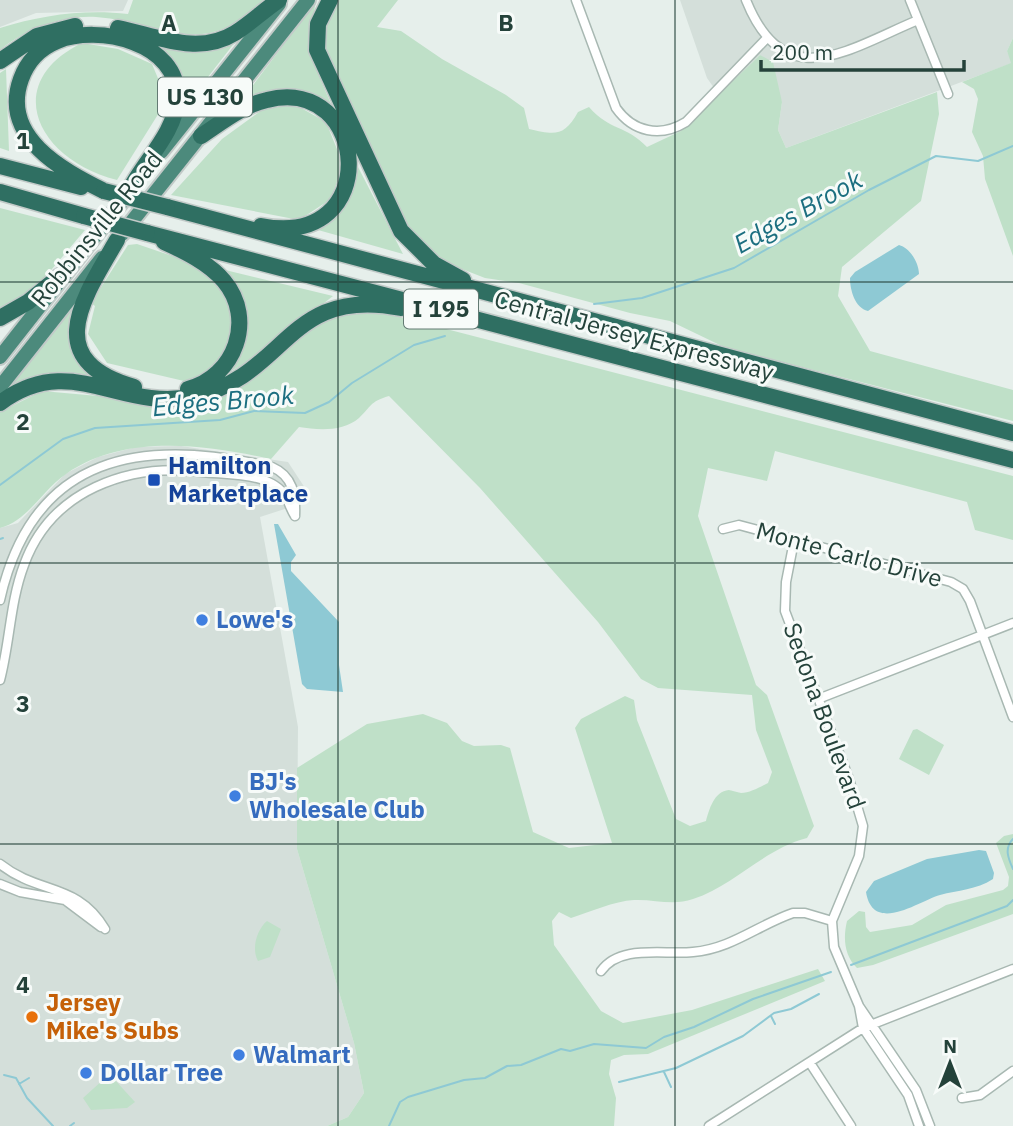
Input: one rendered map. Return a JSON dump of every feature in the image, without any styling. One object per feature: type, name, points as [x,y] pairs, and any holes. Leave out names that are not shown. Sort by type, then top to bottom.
[{"type":"highway","points":[[0,61],[37,37],[79,26],[117,28],[178,43],[212,42],[235,33],[281,0]]},
{"type":"highway","name":"Robbinsville Road","points":[[0,357],[60,276],[281,0]]},
{"type":"highway","name":"Robbinsville Road","points":[[0,387],[308,0]]},
{"type":"highway","points":[[330,0],[318,24],[317,50],[401,231],[411,244],[434,264],[461,279],[602,325]]},
{"type":"highway","points":[[104,191],[69,174],[46,156],[27,135],[19,115],[17,93],[29,63],[45,48],[65,39],[106,36],[132,42],[154,54],[173,76],[177,95],[175,113],[128,193]]},
{"type":"highway","points":[[167,207],[276,228],[295,228],[324,216],[338,202],[347,184],[350,155],[344,134],[331,117],[305,101],[287,98],[265,100],[201,136]]},
{"type":"highway","name":"Central Jersey Expressway","points":[[0,166],[167,207],[1013,433]]},
{"type":"highway","name":"Central Jersey Expressway","points":[[0,192],[146,233],[1013,460]]},
{"type":"highway","points":[[0,200],[84,216]]},
{"type":"highway","points":[[117,240],[78,311],[76,331],[81,350],[96,369],[130,386],[163,391],[191,388],[211,379],[231,356],[239,331],[237,307],[231,290],[217,273],[146,233]]},
{"type":"highway","points":[[0,318],[60,276]]},
{"type":"highway","points":[[0,403],[22,389],[49,380],[76,381],[149,399],[195,396],[238,379],[317,315],[339,306],[365,303],[471,323],[736,387]]},
{"type":"street","points":[[576,0],[616,108],[629,122],[652,132],[670,130],[685,122],[766,39]]},
{"type":"street","points":[[746,0],[766,39],[793,56],[823,58],[918,20]]},
{"type":"street","points":[[910,0],[948,94]]},
{"type":"street","points":[[0,600],[11,558],[37,514],[63,488],[99,466],[130,457],[179,454],[272,467],[284,472],[290,481],[296,502],[295,516],[286,497],[269,482],[177,469],[133,472],[88,490],[69,502],[50,521],[24,563],[0,680]]},
{"type":"street","name":"Monte Carlo Drive","points":[[723,529],[739,525],[951,582],[963,589],[984,635],[1013,717]]},
{"type":"street","name":"Sedona Boulevard","points":[[794,541],[786,582],[785,611],[849,779],[863,826],[859,856],[832,920]]},
{"type":"street","points":[[818,699],[1013,623]]},
{"type":"street","points":[[0,864],[20,879],[79,899],[96,915],[105,929],[65,900],[20,892],[0,884]]},
{"type":"street","points":[[601,971],[608,961],[621,955],[694,952],[719,948],[793,913],[805,913],[832,920],[834,947],[859,1006],[863,1028],[908,1095],[919,1126]]},
{"type":"street","points":[[709,1126],[863,1028],[1013,969]]},
{"type":"street","points":[[859,1006],[875,1025],[916,1090],[930,1126]]},
{"type":"street","points":[[810,1063],[851,1126]]},
{"type":"street","points":[[962,1098],[980,1094],[1013,1071]]},
{"type":"shaded area","points":[[0,0],[128,0],[123,11],[36,13],[0,27]]},
{"type":"shaded area","points":[[680,0],[1013,0],[1013,38],[1007,51],[1012,63],[786,148],[778,130],[782,102],[760,55],[719,95],[707,78]]},
{"type":"shaded area","name":"Hamilton Marketplace","points":[[181,446],[288,462],[305,488],[297,505],[260,517],[298,727],[297,849],[354,1043],[364,1093],[348,1117],[327,1126],[0,1126],[0,528],[18,523],[65,474],[98,457],[136,447]]},
{"type":"green space","points":[[133,0],[263,0],[242,19],[222,30],[202,34],[183,34],[96,17],[70,18],[33,30],[0,50],[0,28],[63,14],[128,14]]},
{"type":"green space","points":[[336,0],[398,0],[377,27],[401,31],[524,108],[529,129],[552,133],[563,130],[578,112],[589,107],[604,120],[632,135],[647,147],[681,131],[760,55],[773,62],[782,102],[778,130],[786,148],[937,92],[939,114],[921,201],[842,267],[838,296],[870,351],[1013,390],[1013,421],[724,347],[670,321],[519,283],[485,278],[444,262],[410,235],[322,47],[322,30]]},
{"type":"green space","points":[[316,2],[311,33],[313,57],[333,108],[319,98],[274,91],[238,105]]},
{"type":"green space","points":[[239,37],[180,113],[181,86],[177,68],[165,54],[144,38]]},
{"type":"green space","points":[[1013,38],[1013,256],[985,179],[983,156],[972,132],[978,99],[974,89],[962,82],[1011,63],[1007,51]]},
{"type":"green space","points":[[82,43],[118,49],[152,64],[167,100],[117,180],[89,170],[66,156],[49,138],[39,119],[36,99],[42,78],[57,60]]},
{"type":"green space","points":[[6,69],[9,151],[0,148],[0,73]]},
{"type":"green space","points":[[294,104],[326,122],[343,164],[331,199],[299,220],[171,195],[222,139],[262,110]]},
{"type":"green space","points":[[358,167],[403,254],[311,228],[347,195]]},
{"type":"green space","points":[[0,208],[85,230],[41,282],[0,310]]},
{"type":"green space","points":[[137,244],[184,260],[333,296],[249,362],[233,370],[184,381],[107,363],[88,334],[95,306],[91,303],[128,245]]},
{"type":"green space","points":[[365,308],[1013,476],[1013,540],[975,530],[967,502],[775,451],[767,481],[708,468],[698,516],[756,685],[767,695],[814,826],[807,838],[777,850],[722,885],[693,899],[678,902],[626,901],[571,918],[559,912],[552,921],[554,945],[601,1011],[623,1023],[692,1010],[818,969],[825,981],[648,1054],[624,1055],[611,1060],[609,1074],[616,1098],[614,1126],[327,1126],[348,1117],[364,1093],[354,1043],[297,849],[297,768],[367,724],[423,714],[447,723],[462,741],[474,746],[501,745],[510,748],[533,832],[569,848],[612,843],[575,728],[581,719],[625,696],[634,700],[637,720],[676,819],[690,826],[706,821],[713,802],[724,791],[744,793],[768,783],[772,772],[756,730],[752,695],[658,688],[641,679],[598,622],[480,488],[389,396],[374,402],[359,418],[346,426],[322,429],[299,427],[271,459],[193,447],[166,446],[114,452],[89,461],[66,474],[19,519],[0,528],[0,412],[42,391],[199,405],[247,383],[314,325]]},
{"type":"green space","points":[[71,309],[71,331],[75,348],[99,378],[45,375],[8,389]]},
{"type":"green space","points":[[917,729],[944,745],[929,775],[899,759],[913,730]]},
{"type":"green space","points":[[1013,834],[1013,914],[873,965],[857,968],[849,958],[846,946],[847,921],[859,911],[865,912],[866,927],[870,932],[912,925],[946,905],[1003,890],[1008,886],[1009,877],[996,843],[1004,836]]},
{"type":"green space","points":[[267,921],[281,929],[270,957],[258,961],[256,940]]},
{"type":"green space","points":[[104,1079],[114,1079],[135,1102],[127,1108],[91,1110],[83,1098]]},
{"type":"water","points":[[899,245],[913,256],[919,274],[868,311],[863,309],[854,298],[850,278],[855,272]]},
{"type":"water","points":[[274,524],[278,524],[296,555],[291,562],[291,571],[339,622],[339,665],[343,692],[307,689],[302,684]]},
{"type":"water","points":[[986,851],[994,873],[993,879],[987,883],[940,895],[898,912],[878,911],[870,905],[866,892],[874,881],[927,859]]},
{"type":"waterway","name":"Edges Brook","points":[[594,304],[642,298],[734,268],[869,190],[936,156],[978,161],[1013,146]]},
{"type":"waterway","name":"Edges Brook","points":[[0,485],[63,439],[95,428],[220,420],[254,411],[305,413],[329,402],[352,383],[414,345],[445,336]]},
{"type":"waterway","points":[[1013,839],[1008,850],[1013,869]]},
{"type":"waterway","points":[[851,965],[1007,906],[1013,900]]},
{"type":"waterway","points":[[389,1126],[400,1102],[408,1097],[464,1080],[485,1078],[507,1066],[521,1065],[561,1049],[570,1051],[594,1044],[646,1048],[664,1037],[694,1027],[753,999],[831,972]]},
{"type":"waterway","points":[[619,1082],[676,1068],[743,1036],[774,1013],[791,1009],[819,994]]},
{"type":"waterway","points":[[771,1016],[775,1024]]},
{"type":"waterway","points":[[664,1072],[671,1087]]},
{"type":"waterway","points":[[4,1075],[16,1078],[27,1098],[53,1126]]},
{"type":"waterway","points":[[19,1084],[29,1078]]},
{"type":"waterway","points":[[70,1126],[74,1123]]},
{"type":"place","name":"Hamilton Marketplace","points":[[154,480]]},
{"type":"place","name":"Lowe's","points":[[202,620]]},
{"type":"place","name":"BJ's Wholesale Club","points":[[235,796]]},
{"type":"place","name":"Jersey Mike's Subs","points":[[32,1017]]},
{"type":"place","name":"Walmart","points":[[239,1055]]},
{"type":"place","name":"Dollar Tree","points":[[86,1073]]}]
